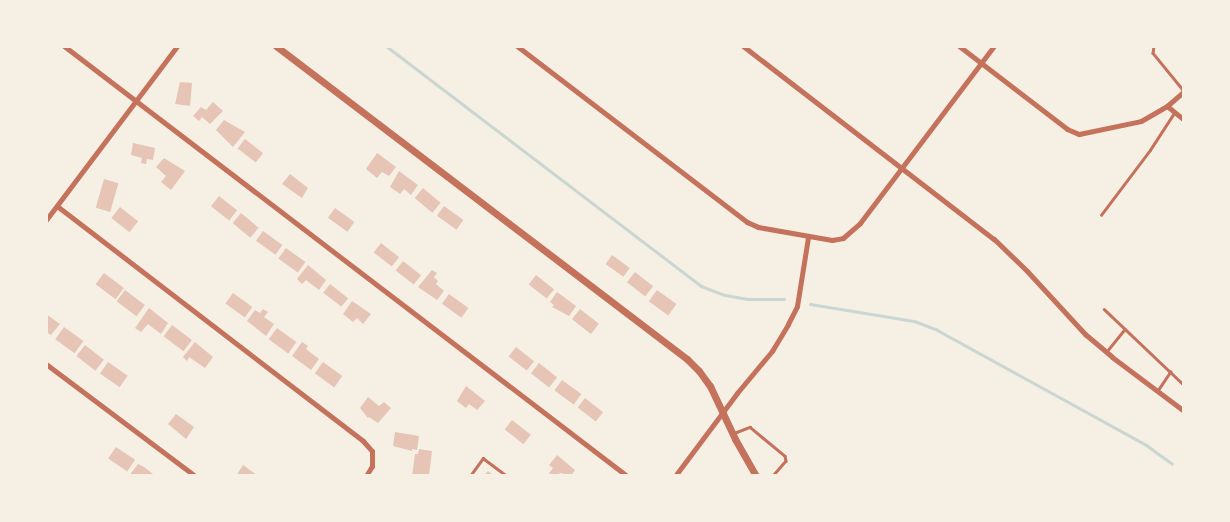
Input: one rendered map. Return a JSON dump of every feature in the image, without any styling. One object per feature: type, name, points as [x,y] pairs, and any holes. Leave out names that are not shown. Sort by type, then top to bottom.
[{"type":"street","points":[[64,46],[627,476]]},
{"type":"street","points":[[46,220],[177,46]]},
{"type":"street","points":[[276,46],[687,359],[700,371],[710,386],[732,433],[756,476]]},
{"type":"street","points":[[517,46],[747,222],[758,227],[832,240],[843,238],[860,223],[902,171],[994,46]]},
{"type":"street","points":[[743,46],[902,171],[994,239],[1027,271],[1065,314],[1106,352],[1184,411]]},
{"type":"street","points":[[959,46],[1067,130],[1079,134],[1141,121],[1167,106],[1184,91]]},
{"type":"street","points":[[1167,106],[1184,120]]},
{"type":"street","points":[[57,206],[363,441],[372,451],[372,466],[366,476]]},
{"type":"street","points":[[675,476],[722,412],[772,351],[788,324],[796,306],[808,237]]},
{"type":"street","points":[[46,364],[195,476]]},
{"type":"lane","points":[[1154,46],[1153,53],[1184,91]]},
{"type":"lane","points":[[1101,215],[1150,150],[1175,112]]},
{"type":"lane","points":[[1104,309],[1184,385]]},
{"type":"lane","points":[[1106,352],[1125,329]]},
{"type":"lane","points":[[1158,390],[1170,372]]},
{"type":"lane","points":[[732,433],[750,427],[785,456],[786,461],[773,476]]},
{"type":"lane","points":[[470,476],[483,458],[507,476]]},
{"type":"building","points":[[180,82],[192,83],[190,106],[175,104]]},
{"type":"building","points":[[213,102],[223,111],[210,124],[202,117],[199,121],[193,116],[201,107],[206,110]]},
{"type":"building","points":[[224,120],[245,132],[233,147],[216,130]]},
{"type":"building","points":[[245,139],[263,153],[256,163],[238,148]]},
{"type":"building","points":[[133,143],[155,148],[153,160],[147,159],[146,164],[141,163],[142,158],[131,155]]},
{"type":"building","points":[[377,153],[396,167],[389,176],[382,172],[377,178],[366,169]]},
{"type":"building","points":[[164,158],[185,171],[171,190],[161,182],[166,176],[156,167]]},
{"type":"building","points":[[399,171],[418,185],[411,195],[404,189],[400,194],[390,187]]},
{"type":"building","points":[[290,174],[308,188],[302,198],[282,184]]},
{"type":"building","points":[[104,179],[118,183],[110,212],[96,208]]},
{"type":"building","points":[[423,188],[441,203],[432,213],[415,198]]},
{"type":"building","points":[[219,196],[237,210],[229,220],[211,206]]},
{"type":"building","points":[[444,206],[463,220],[456,230],[437,216]]},
{"type":"building","points":[[120,207],[138,221],[130,232],[111,218]]},
{"type":"building","points":[[335,208],[354,222],[347,232],[328,218]]},
{"type":"building","points":[[241,213],[259,228],[250,238],[233,223]]},
{"type":"building","points":[[263,231],[282,245],[275,255],[256,241]]},
{"type":"building","points":[[381,243],[399,257],[392,267],[374,252]]},
{"type":"building","points":[[286,248],[305,262],[298,273],[278,259]]},
{"type":"building","points":[[612,255],[630,268],[623,277],[606,264]]},
{"type":"building","points":[[403,261],[421,275],[414,285],[396,270]]},
{"type":"building","points":[[308,265],[326,280],[319,290],[306,280],[302,284],[297,279]]},
{"type":"building","points":[[432,270],[437,273],[434,277],[438,281],[436,284],[444,291],[437,300],[418,287]]},
{"type":"building","points":[[635,272],[653,286],[645,296],[627,282]]},
{"type":"building","points":[[104,273],[124,288],[116,299],[96,284]]},
{"type":"building","points":[[536,275],[554,289],[547,299],[529,284]]},
{"type":"building","points":[[330,284],[348,298],[341,307],[323,293]]},
{"type":"building","points":[[125,290],[145,305],[137,316],[117,301]]},
{"type":"building","points":[[657,290],[676,304],[668,315],[649,301]]},
{"type":"building","points":[[557,292],[576,306],[569,316],[552,307],[554,305],[550,302]]},
{"type":"building","points":[[233,293],[252,307],[245,318],[225,304]]},
{"type":"building","points":[[449,294],[468,308],[461,318],[442,304]]},
{"type":"building","points":[[352,301],[371,314],[363,324],[357,318],[353,322],[343,314]]},
{"type":"building","points":[[149,308],[168,323],[161,334],[148,324],[141,332],[135,328]]},
{"type":"building","points":[[263,309],[268,312],[264,317],[274,324],[266,336],[247,321],[255,310],[260,313]]},
{"type":"building","points":[[580,309],[599,324],[591,334],[572,319]]},
{"type":"building","points":[[46,314],[60,324],[51,335],[46,332]]},
{"type":"building","points":[[172,325],[192,340],[184,351],[164,336]]},
{"type":"building","points":[[64,327],[83,341],[75,353],[55,339]]},
{"type":"building","points":[[277,328],[296,342],[288,353],[269,339]]},
{"type":"building","points":[[195,342],[213,357],[205,368],[189,357],[187,361],[183,357]]},
{"type":"building","points":[[302,342],[308,346],[306,349],[319,359],[311,370],[292,356]]},
{"type":"building","points":[[85,345],[104,360],[95,371],[76,356]]},
{"type":"building","points":[[516,347],[534,361],[527,371],[509,356]]},
{"type":"building","points":[[108,362],[128,376],[120,387],[100,373]]},
{"type":"building","points":[[323,362],[342,376],[334,387],[315,373]]},
{"type":"building","points":[[539,363],[557,377],[549,387],[531,373]]},
{"type":"building","points":[[562,380],[581,394],[574,405],[554,391]]},
{"type":"building","points":[[466,386],[485,401],[477,410],[469,404],[466,408],[457,401]]},
{"type":"building","points":[[368,397],[379,406],[384,402],[391,408],[378,423],[368,418],[360,408]]},
{"type":"building","points":[[585,398],[603,412],[596,422],[578,407]]},
{"type":"building","points":[[176,414],[194,427],[186,439],[168,424]]},
{"type":"building","points":[[512,420],[531,435],[524,444],[505,429]]},
{"type":"building","points":[[395,432],[419,436],[417,450],[412,449],[412,451],[393,446]]},
{"type":"building","points":[[116,447],[135,460],[127,471],[108,459]]},
{"type":"building","points":[[419,449],[432,451],[429,476],[412,476],[415,454],[418,454]]},
{"type":"building","points":[[557,455],[575,470],[571,476],[561,473],[553,476],[549,473],[553,468],[549,465]]},
{"type":"building","points":[[138,464],[144,467],[153,474],[129,476]]},
{"type":"building","points":[[243,465],[258,476],[236,476]]},
{"type":"building","points":[[488,471],[494,476],[483,476]]},
{"type":"waterway","points":[[386,46],[701,286],[725,295],[748,299],[784,299]]},
{"type":"waterway","points":[[810,304],[914,321],[937,330],[1146,445],[1172,464]]}]
